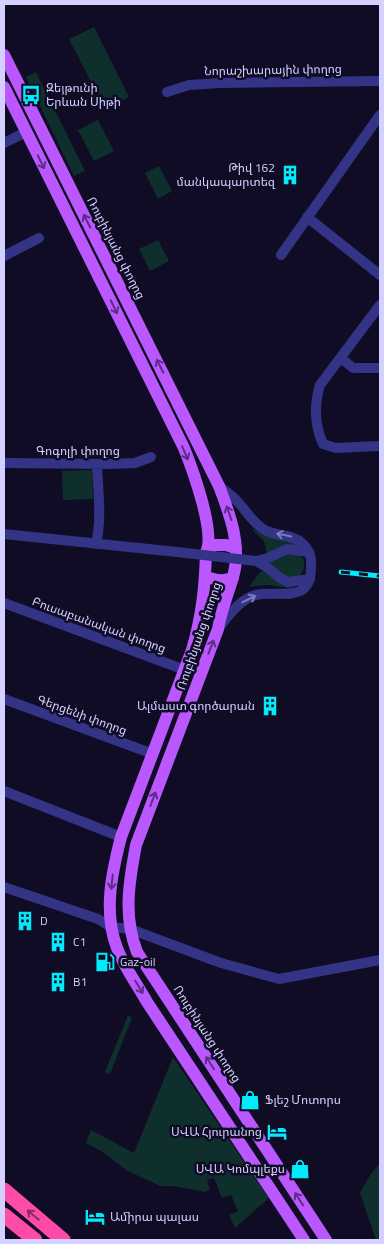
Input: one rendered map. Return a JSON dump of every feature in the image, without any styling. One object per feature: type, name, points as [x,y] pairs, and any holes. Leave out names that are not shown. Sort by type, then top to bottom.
[{"type":"highway","points":[[4,1190],[62,1240]]},
{"type":"highway","points":[[4,1215],[35,1240]]},
{"type":"main road","name":"Ռուբինյանց փողոց","points":[[4,55],[220,486],[232,521],[236,548],[233,578],[220,615],[218,629],[136,845],[127,902],[130,929],[137,952],[326,1240]]},
{"type":"main road","name":"Ռուբինյանց փողոց","points":[[4,87],[184,448],[202,504],[208,547],[206,552],[205,594],[199,627],[185,670],[121,837],[111,881],[111,927],[117,948],[147,1002],[304,1240]]},
{"type":"main road","points":[[208,547],[210,549],[213,545],[221,545],[236,548]]},
{"type":"main road","points":[[205,576],[225,581],[233,578]]},
{"type":"street","name":"Նորաշխարային փողոց","points":[[167,92],[189,85],[220,83],[380,81]]},
{"type":"street","points":[[281,255],[380,115]]},
{"type":"street","points":[[4,143],[26,132]]},
{"type":"street","points":[[307,217],[380,275]]},
{"type":"street","points":[[4,256],[39,238]]},
{"type":"street","points":[[380,305],[320,384],[316,396],[315,412],[318,434],[323,444],[336,448],[380,446]]},
{"type":"street","points":[[341,358],[354,368],[380,368]]},
{"type":"street","name":"Գոգոլի փողոց","points":[[4,463],[135,463],[151,457]]},
{"type":"street","points":[[96,464],[99,506],[96,544]]},
{"type":"street","points":[[218,629],[231,612],[249,597],[299,592],[304,589],[310,579],[311,568],[309,552],[303,543],[292,536],[268,532],[262,528],[220,486]]},
{"type":"street","points":[[4,534],[256,562],[268,568],[284,581],[292,582],[310,579]]},
{"type":"street","points":[[256,562],[286,549],[309,552]]},
{"type":"street","name":"Բուսաբանական փողոց","points":[[4,603],[185,670]]},
{"type":"street","name":"Գերցենի փողոց","points":[[4,699],[152,754]]},
{"type":"street","points":[[4,791],[121,837]]},
{"type":"street","points":[[4,886],[98,920],[111,927],[130,929],[222,963],[279,979],[380,960]]},
{"type":"green space","points":[[94,27],[129,97],[105,109],[69,39]]},
{"type":"green space","points":[[36,72],[85,171],[74,176],[26,77]]},
{"type":"green space","points":[[98,120],[114,151],[94,161],[78,130]]},
{"type":"green space","points":[[159,166],[172,191],[158,199],[145,173]]},
{"type":"green space","points":[[158,240],[169,261],[150,271],[139,249]]},
{"type":"green space","points":[[92,470],[93,499],[63,500],[62,471]]},
{"type":"green space","points":[[249,527],[263,535],[290,540],[299,546],[267,554],[264,541]]},
{"type":"green space","points":[[285,553],[300,555],[304,560],[304,567],[297,578],[292,579],[282,574],[268,563]]},
{"type":"green space","points":[[264,571],[298,585],[288,588],[270,585],[249,587],[260,572]]},
{"type":"green space","points":[[128,1015],[132,1018],[110,1074],[105,1072]]},
{"type":"green space","points":[[173,1057],[269,1198],[235,1228],[229,1215],[238,1211],[231,1195],[222,1198],[214,1178],[207,1180],[210,1189],[205,1192],[173,1186],[160,1186],[126,1170],[103,1152],[86,1143],[91,1130],[134,1153]]},
{"type":"green space","points":[[380,1163],[380,1240],[376,1240],[360,1193],[370,1175]]},
{"type":"railway","points":[[341,572],[380,576]]},
{"type":"place","name":"Զեյթունի Երևան Սիթի","points":[[31,95]]},
{"type":"place","name":"Թիվ 162 մանկապարտեզ","points":[[290,175]]},
{"type":"place","name":"Ալմաստ գործարան","points":[[270,706]]},
{"type":"place","name":"D","points":[[25,921]]},
{"type":"place","name":"C1","points":[[58,942]]},
{"type":"place","name":"Gaz-oil","points":[[105,962]]},
{"type":"place","name":"B1","points":[[58,982]]},
{"type":"place","name":"Ֆլեշ Մոտորս","points":[[250,1100]]},
{"type":"place","name":"ՍՎԱ Հյուրանոց","points":[[277,1132]]},
{"type":"place","name":"ՍՎԱ Կոմպլեքս","points":[[300,1169]]},
{"type":"place","name":"Ամիրա պալաս","points":[[95,1217]]}]
